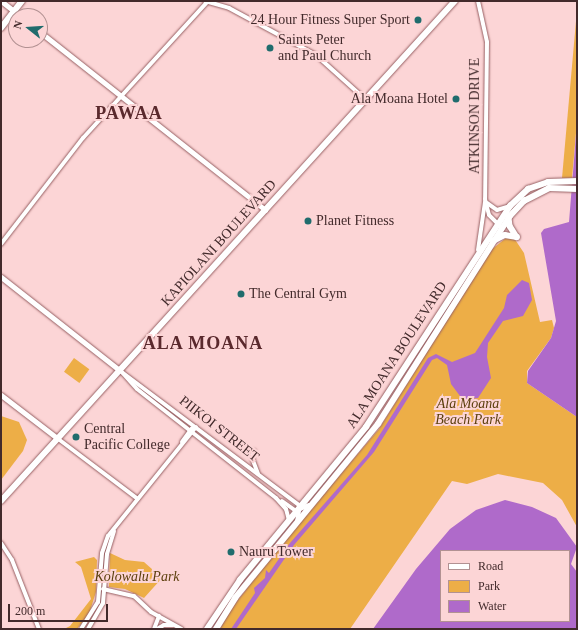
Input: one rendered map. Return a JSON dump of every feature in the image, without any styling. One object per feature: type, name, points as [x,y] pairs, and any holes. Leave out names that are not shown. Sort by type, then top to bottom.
[{"type":"main road","points":[[1,1],[9,8]]},
{"type":"main road","name":"KAPIOLANI BOULEVARD","points":[[1,501],[366,100],[454,1]]},
{"type":"main road","points":[[1,28],[8,19]]},
{"type":"main road","points":[[48,38],[265,210]]},
{"type":"main road","name":"ALA MOANA BOULEVARD","points":[[207,629],[225,599],[378,411],[478,250],[510,206],[528,189],[567,181],[577,182]]},
{"type":"main road","name":"ALA MOANA BOULEVARD","points":[[216,629],[235,598],[378,424],[501,227],[510,216],[524,201],[549,188],[577,188]]},
{"type":"main road","points":[[493,242],[505,235],[517,236],[510,226],[510,216]]},
{"type":"main road","name":"PIIKOI STREET","points":[[1,277],[119,370]]},
{"type":"main road","points":[[1,395],[58,438]]},
{"type":"street","points":[[1,244],[83,138],[206,1],[229,8],[316,55],[366,100]]},
{"type":"street","name":"ATKINSON DRIVE","points":[[478,1],[487,42],[485,199],[487,212],[501,227]]},
{"type":"street","points":[[485,199],[493,210],[510,206]]},
{"type":"street","points":[[478,250],[485,199]]},
{"type":"street","name":"PIIKOI STREET","points":[[119,370],[259,474],[298,509]]},
{"type":"street","name":"PIIKOI STREET","points":[[119,370],[128,382],[192,430],[276,498],[286,509],[288,520]]},
{"type":"street","points":[[88,629],[100,612],[106,554],[114,530],[176,450],[196,427]]},
{"type":"street","points":[[58,438],[138,499]]},
{"type":"street","points":[[254,451],[252,458],[259,474]]},
{"type":"street","name":"PIIKOI STREET","points":[[276,498],[298,509]]},
{"type":"street","points":[[297,522],[298,509],[314,502]]},
{"type":"street","points":[[1,543],[12,560],[39,629]]},
{"type":"street","points":[[103,589],[134,596],[159,616],[182,629]]},
{"type":"street","points":[[81,629],[95,609],[103,589]]},
{"type":"street","points":[[156,629],[159,616]]},
{"type":"street","points":[[156,629],[164,625],[176,626]]},
{"type":"green space","points":[[577,10],[577,122],[572,178],[562,178]]},
{"type":"green space","name":"Ala Moana Beach Park","points":[[506,238],[514,238],[524,253],[540,322],[552,320],[554,328],[551,338],[527,371],[527,383],[577,417],[577,527],[562,500],[543,483],[498,474],[467,484],[452,481],[350,629],[220,629],[231,609],[289,535],[379,429],[491,250]]},
{"type":"green space","points":[[74,358],[89,369],[79,383],[64,372]]},
{"type":"green space","points":[[1,416],[19,422],[27,440],[23,451],[1,480]]},
{"type":"green space","name":"Kolowalu Park","points":[[110,553],[125,560],[144,562],[162,578],[144,598],[125,589],[109,587]]},
{"type":"green space","points":[[94,557],[97,560],[96,592],[89,614],[77,629],[64,629],[70,626],[91,599],[81,567],[75,562]]},
{"type":"water","points":[[577,122],[577,417],[527,383],[528,371],[551,338],[556,321],[541,233],[544,229],[569,222]]},
{"type":"water","points":[[522,280],[529,283],[532,300],[523,316],[503,321],[488,343],[487,357],[491,378],[478,398],[463,400],[451,384],[447,365],[437,358],[432,360],[374,452],[294,545],[236,629],[231,629],[255,593],[254,588],[265,578],[266,570],[269,573],[290,543],[367,455],[428,358],[436,354],[452,362],[475,353],[504,308],[507,295]]},
{"type":"water","points":[[505,500],[532,507],[556,518],[577,547],[571,564],[577,572],[577,629],[373,629],[416,569],[450,529],[476,510]]},
{"type":"place","name":"24 Hour Fitness Super Sport","points":[[418,20]]},
{"type":"place","name":"Saints Peter and Paul Church","points":[[270,48]]},
{"type":"place","name":"Ala Moana Hotel","points":[[456,99]]},
{"type":"place","name":"Planet Fitness","points":[[308,221]]},
{"type":"place","name":"The Central Gym","points":[[241,294]]},
{"type":"place","name":"Central Pacific College","points":[[76,437]]},
{"type":"place","name":"Nauru Tower","points":[[231,552]]},
{"type":"district","name":"PAWAA","points":[[129,113]]},
{"type":"district","name":"ALA MOANA","points":[[203,343]]}]
